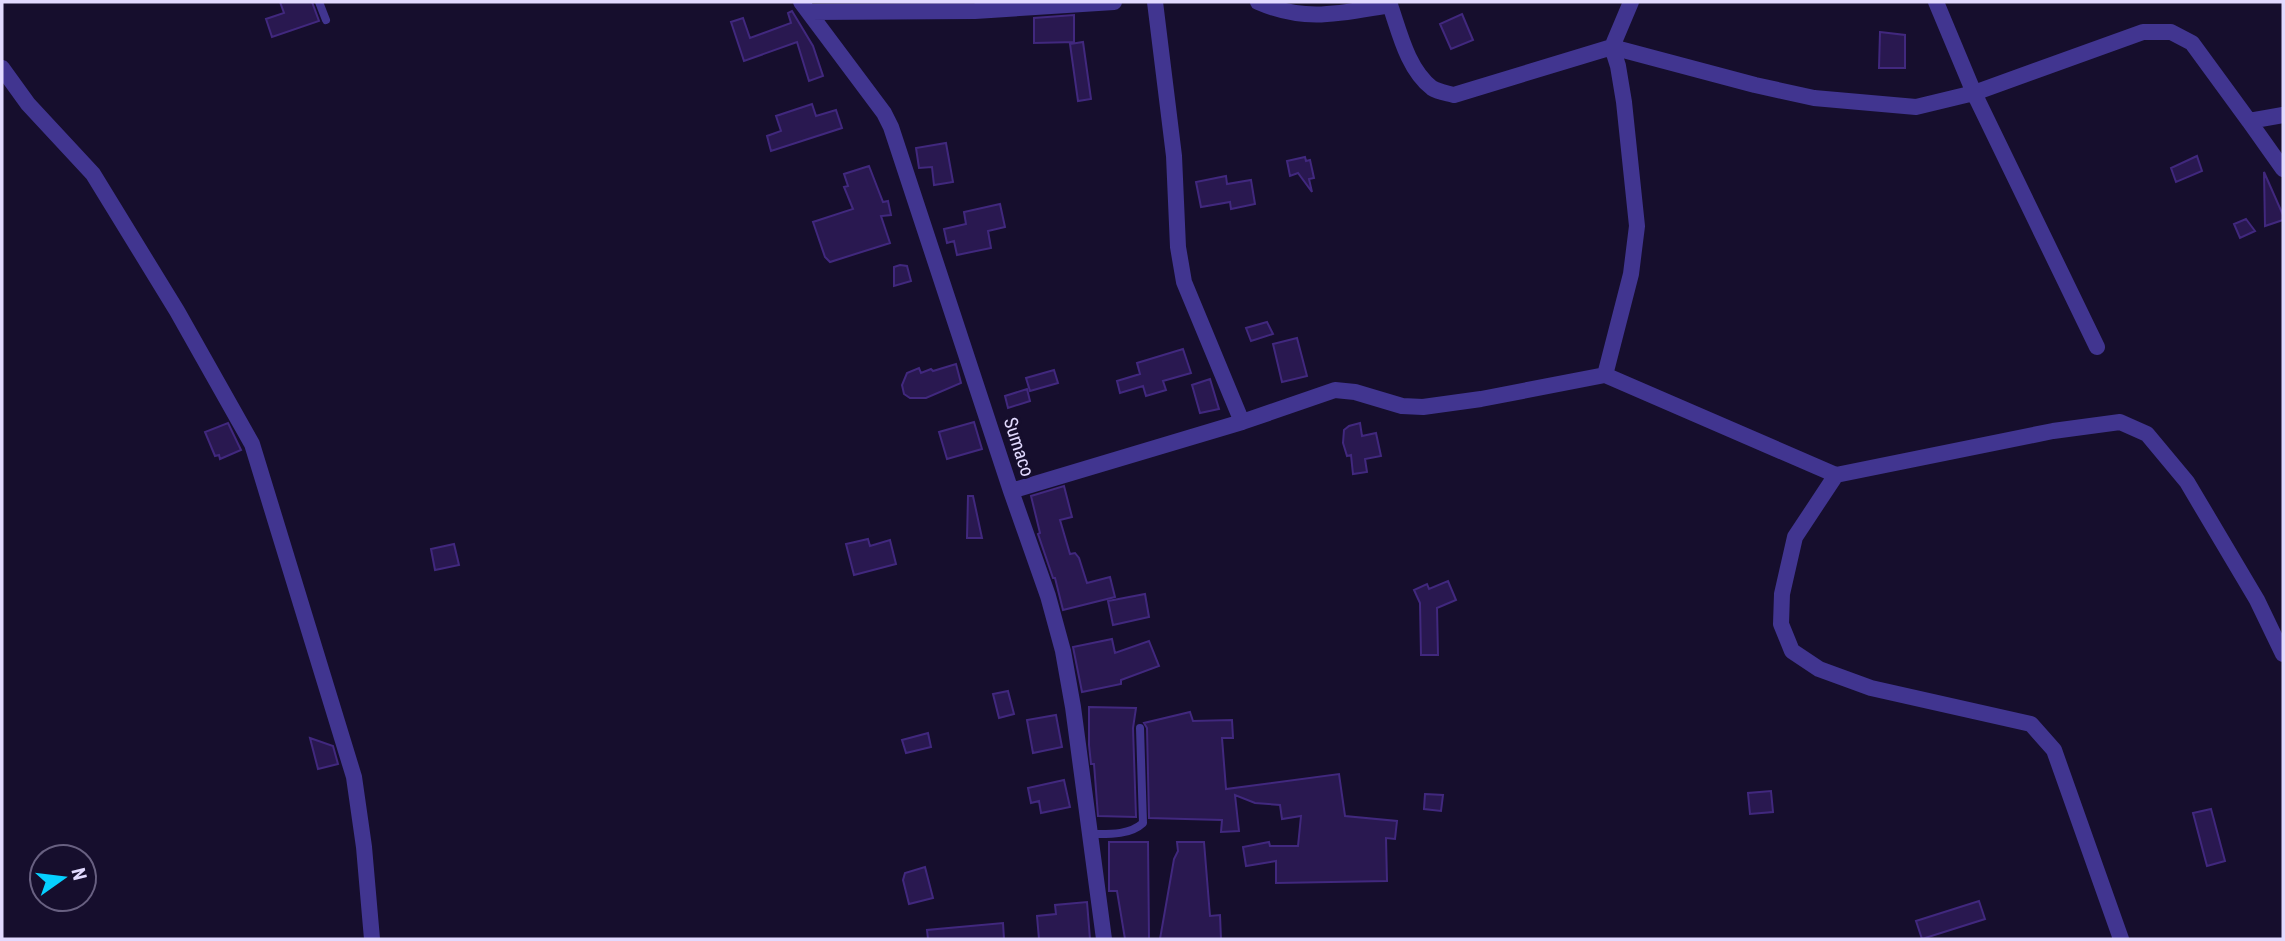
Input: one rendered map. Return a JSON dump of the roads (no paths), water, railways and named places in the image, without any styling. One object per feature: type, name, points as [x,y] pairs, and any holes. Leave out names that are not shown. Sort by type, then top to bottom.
[{"type":"street","points":[[805,7],[975,11],[1114,2]]},
{"type":"street","points":[[1156,2],[1174,156],[1178,247],[1184,282],[1242,422]]},
{"type":"street","points":[[1258,2],[1275,9],[1322,16],[1389,3],[1420,76],[1434,90],[1454,95],[1612,47],[1814,98],[1916,107],[1974,93],[2143,32],[2171,32],[2192,43],[2283,169]]},
{"type":"street","points":[[1605,375],[1631,274],[1637,226],[1624,102],[1612,47],[1631,2]]},
{"type":"street","points":[[1936,2],[1974,93],[2097,347]]},
{"type":"street","name":"Sumaco","points":[[805,7],[891,127],[1048,596],[1063,651],[1073,707],[1104,939]]},
{"type":"street","points":[[2,68],[28,104],[93,174],[177,311],[252,444],[354,777],[364,847],[372,939]]},
{"type":"street","points":[[2249,121],[2283,115]]},
{"type":"street","points":[[1011,491],[1242,422],[1335,390],[1355,392],[1402,406],[1423,407],[1494,397],[1605,375],[1836,475],[2053,431],[2120,422],[2147,434],[2187,482],[2257,600],[2283,654]]},
{"type":"street","points":[[1836,475],[1795,537],[1782,594],[1781,614],[1781,624],[1793,651],[1819,669],[1871,688],[2031,724],[2054,750],[2121,939]]},
{"type":"lane","points":[[318,2],[326,20]]},
{"type":"lane","points":[[1088,834],[1136,830],[1143,823],[1140,728]]}]
